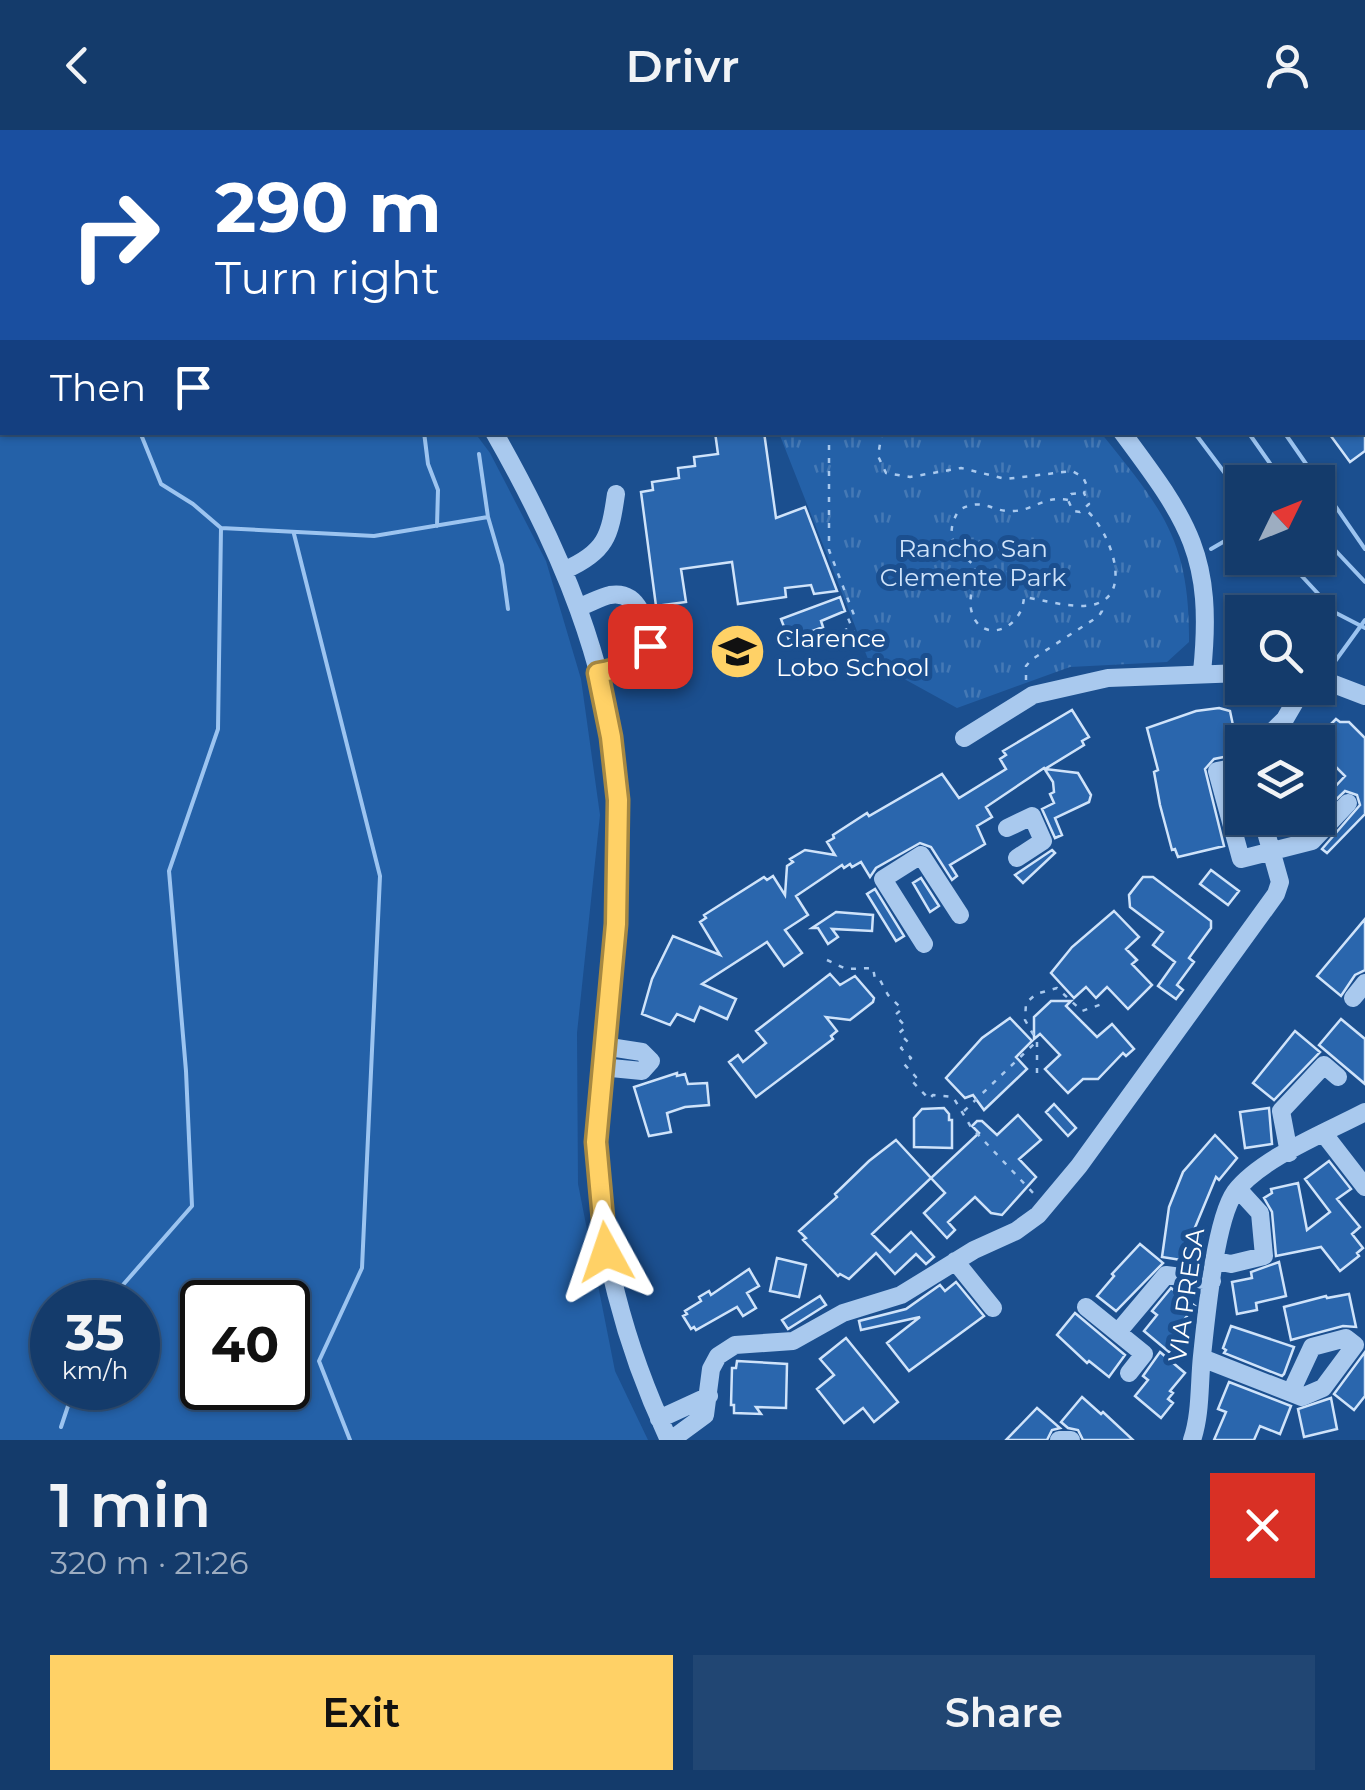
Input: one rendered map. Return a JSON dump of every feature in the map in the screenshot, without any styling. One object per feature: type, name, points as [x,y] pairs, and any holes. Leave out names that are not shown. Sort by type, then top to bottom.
[{"type":"street","points":[[497,435],[565,570],[579,607],[611,737],[618,800],[618,886],[596,1142],[606,1252],[634,1351],[670,1440],[706,1415],[711,1369],[718,1356],[735,1345],[793,1341],[842,1313],[901,1295],[1016,1231],[1046,1206],[1276,894],[1280,882],[1266,835]]},
{"type":"street","points":[[1124,435],[1174,502],[1199,560],[1207,625],[1202,672]]},
{"type":"street","points":[[565,570],[584,562],[606,542],[616,494]]},
{"type":"street","points":[[579,607],[610,595],[622,596],[640,606],[647,626],[650,646],[639,659],[598,673]]},
{"type":"street","points":[[964,738],[1033,695],[1108,678],[1225,673]]},
{"type":"street","points":[[1335,685],[1365,696]]},
{"type":"street","points":[[1225,769],[1217,771],[1225,801]]},
{"type":"street","points":[[1234,835],[1240,858],[1312,840],[1348,803]]},
{"type":"street","points":[[1008,828],[1032,816],[1043,841],[1017,858]]},
{"type":"street","points":[[924,944],[883,878],[921,855],[960,916]]},
{"type":"street","points":[[1352,998],[1365,983]]},
{"type":"street","points":[[601,1068],[642,1071],[651,1061],[642,1052],[603,1046]]},
{"type":"street","points":[[1288,1153],[1281,1112],[1324,1064],[1338,1077]]},
{"type":"street","points":[[1216,1261],[1231,1264],[1264,1256],[1260,1213],[1238,1188],[1288,1153],[1365,1112]]},
{"type":"street","points":[[1324,1134],[1365,1187]]},
{"type":"street","name":"VIA PRESA","points":[[1192,1440],[1222,1219],[1238,1188]]},
{"type":"street","points":[[955,1262],[993,1308]]},
{"type":"street","points":[[1118,1332],[1166,1276],[1212,1281]]},
{"type":"street","points":[[1086,1307],[1144,1354],[1129,1373]]},
{"type":"street","points":[[1202,1358],[1292,1392]]},
{"type":"street","points":[[659,1419],[709,1396]]},
{"type":"street","points":[[1059,1440],[1071,1440]]},
{"type":"path","points":[[829,435],[829,550],[854,615],[848,618],[856,640],[851,642],[843,621]]},
{"type":"path","points":[[882,435],[878,456],[886,473],[896,476],[960,468],[1006,479],[1072,471],[1084,477],[1086,510]]},
{"type":"path","points":[[1068,500],[1071,494],[1084,493]]},
{"type":"path","points":[[1052,498],[1068,500],[1073,511],[1086,510],[1096,518],[1108,538],[1116,580],[1112,590],[1091,606],[1024,597],[1018,619],[1000,630],[981,625],[970,606],[976,567],[952,544],[950,534],[959,510],[982,503],[1018,511],[1052,498]]},
{"type":"path","points":[[1033,695],[1026,679],[1026,666],[1042,650],[1098,616],[1102,611],[1098,603]]},
{"type":"path","points":[[827,960],[846,969],[873,968],[875,979],[880,980],[902,1009],[894,1015],[906,1027],[900,1033],[908,1042],[901,1048],[911,1058],[904,1064],[916,1076],[911,1080],[929,1099],[934,1095],[953,1097],[971,1127],[1046,1206]]},
{"type":"path","points":[[1036,1073],[1037,1041],[1024,1012],[1026,1003],[1036,994],[1057,988],[1082,1011],[1105,1003]]},
{"type":"path","points":[[963,1112],[1037,1041]]},
{"type":"green space","points":[[0,435],[476,435],[490,453],[546,561],[581,679],[600,815],[577,1033],[578,1184],[615,1371],[648,1440],[0,1440]]},
{"type":"green space","name":"Rancho San Clemente Park","points":[[780,435],[1103,435],[1156,506],[1178,551],[1188,607],[1189,642],[1167,662],[1070,667],[957,708],[868,659]]},
{"type":"building","points":[[715,435],[764,435],[776,518],[805,507],[837,591],[814,594],[811,585],[785,588],[786,597],[738,604],[732,562],[681,569],[686,602],[656,606],[641,492],[653,490],[652,482],[679,478],[678,468],[695,466],[694,457],[718,454]]},
{"type":"building","points":[[1330,435],[1365,435],[1365,451],[1350,462]]},
{"type":"building","points":[[840,597],[845,611],[821,621],[823,627],[789,640],[781,619]]},
{"type":"building","points":[[1072,710],[1089,737],[1082,741],[1084,745],[1045,769],[1078,773],[1091,795],[1089,802],[1055,818],[1062,835],[1055,838],[1042,809],[1054,803],[1050,794],[1054,792],[1053,782],[1044,768],[986,807],[992,817],[977,826],[985,844],[950,865],[957,876],[952,880],[931,847],[920,843],[876,868],[870,877],[861,862],[852,867],[842,865],[796,896],[808,915],[785,930],[802,953],[784,966],[767,942],[702,984],[736,999],[727,1019],[700,1007],[694,1021],[677,1014],[670,1025],[642,1014],[652,979],[673,936],[720,955],[700,922],[706,918],[704,915],[764,877],[767,880],[773,876],[785,895],[787,866],[793,862],[790,859],[805,850],[835,855],[827,842],[833,835],[942,774],[959,798],[1006,769],[1000,759],[1006,755],[1003,751]]},
{"type":"building","points":[[1196,711],[1230,711],[1233,725],[1225,725],[1225,757],[1214,759],[1205,769],[1224,846],[1178,857],[1172,850],[1160,805],[1154,772],[1158,770],[1147,728]]},
{"type":"building","points":[[1336,719],[1349,722],[1365,738],[1365,814],[1327,853],[1322,849],[1360,805],[1357,795],[1345,791],[1335,801],[1335,787],[1345,776],[1335,766],[1335,725],[1330,725]]},
{"type":"building","points":[[1052,850],[1055,853],[1023,883],[1015,875]]},
{"type":"building","points":[[1211,870],[1239,891],[1228,905],[1200,884]]},
{"type":"building","points":[[1143,877],[1153,877],[1211,921],[1211,928],[1189,958],[1194,962],[1177,985],[1183,990],[1176,999],[1158,986],[1175,962],[1153,945],[1163,932],[1130,907],[1129,895]]},
{"type":"building","points":[[921,878],[939,906],[930,912],[913,883]]},
{"type":"building","points":[[875,889],[904,936],[896,941],[867,894]]},
{"type":"building","points":[[1114,911],[1139,937],[1126,949],[1137,960],[1132,964],[1152,985],[1128,1009],[1107,987],[1096,998],[1086,987],[1074,998],[1051,973],[1072,947]]},
{"type":"building","points":[[836,912],[873,915],[872,931],[832,929],[838,937],[828,944],[818,928],[812,928]]},
{"type":"building","points":[[1365,919],[1365,970],[1355,975],[1341,996],[1317,976]]},
{"type":"building","points":[[830,974],[840,985],[855,976],[874,998],[873,1002],[850,1020],[826,1017],[837,1031],[831,1036],[833,1039],[756,1097],[729,1062],[738,1055],[743,1062],[766,1043],[756,1031]]},
{"type":"building","points":[[1051,1001],[1071,1001],[1066,1006],[1097,1037],[1112,1024],[1134,1049],[1126,1056],[1123,1053],[1098,1079],[1083,1079],[1068,1093],[1045,1069],[1060,1055],[1040,1034],[1034,1039],[1034,1017]]},
{"type":"building","points":[[1010,1018],[1032,1041],[1016,1057],[1027,1069],[984,1110],[973,1095],[965,1098],[946,1078],[982,1038]]},
{"type":"building","points":[[1341,1019],[1365,1039],[1365,1084],[1319,1045]]},
{"type":"building","points":[[1295,1031],[1320,1052],[1274,1100],[1253,1083]]},
{"type":"building","points":[[685,1074],[688,1084],[707,1083],[709,1105],[667,1113],[671,1132],[649,1136],[634,1087]]},
{"type":"building","points":[[1054,1104],[1076,1128],[1068,1136],[1046,1112]]},
{"type":"building","points":[[944,1108],[952,1120],[952,1148],[914,1147],[914,1118],[922,1109]]},
{"type":"building","points":[[1269,1108],[1272,1144],[1245,1148],[1240,1112]]},
{"type":"building","points":[[1018,1115],[1041,1140],[1019,1159],[1036,1177],[1002,1215],[991,1213],[975,1197],[948,1222],[955,1230],[947,1238],[924,1213],[945,1193],[931,1178],[979,1133],[972,1126],[977,1121],[997,1135]]},
{"type":"building","points":[[1215,1135],[1237,1158],[1219,1180],[1216,1177],[1194,1230],[1203,1231],[1198,1257],[1194,1262],[1162,1257],[1169,1207],[1183,1172]]},
{"type":"building","points":[[896,1140],[931,1178],[872,1234],[890,1252],[911,1232],[934,1257],[926,1264],[916,1254],[895,1274],[876,1253],[849,1279],[838,1276],[799,1231],[869,1161]]},
{"type":"building","points":[[1329,1161],[1351,1189],[1337,1199],[1360,1227],[1352,1234],[1363,1248],[1340,1271],[1321,1247],[1276,1256],[1272,1212],[1264,1198],[1272,1193],[1271,1189],[1298,1183],[1307,1230],[1330,1212],[1305,1179]]},
{"type":"building","points":[[1140,1244],[1163,1263],[1116,1311],[1097,1296]]},
{"type":"building","points":[[777,1258],[806,1265],[799,1297],[770,1291]]},
{"type":"building","points":[[1279,1262],[1286,1296],[1256,1303],[1257,1310],[1237,1314],[1232,1282],[1252,1278],[1251,1272]]},
{"type":"building","points":[[749,1269],[759,1286],[747,1293],[756,1308],[743,1316],[737,1307],[696,1330],[691,1329],[683,1316],[685,1311],[701,1301],[699,1297],[709,1291],[711,1295]]},
{"type":"building","points":[[956,1282],[984,1316],[909,1371],[887,1343],[920,1317],[861,1330],[859,1321],[906,1309],[940,1285],[945,1291]]},
{"type":"building","points":[[1171,1288],[1195,1306],[1180,1325],[1176,1333],[1181,1337],[1169,1352],[1144,1331],[1157,1315],[1152,1311]]},
{"type":"building","points":[[1349,1294],[1356,1327],[1343,1326],[1291,1340],[1284,1307]]},
{"type":"building","points":[[820,1296],[826,1305],[788,1329],[782,1320]]},
{"type":"building","points":[[1075,1313],[1125,1355],[1109,1377],[1057,1335]]},
{"type":"building","points":[[1231,1326],[1294,1347],[1284,1374],[1224,1353]]},
{"type":"building","points":[[846,1338],[898,1402],[874,1422],[863,1408],[844,1423],[817,1389],[834,1375],[820,1359]]},
{"type":"building","points":[[1160,1352],[1185,1373],[1170,1391],[1173,1393],[1168,1399],[1173,1403],[1161,1418],[1135,1396],[1148,1380],[1143,1376]]},
{"type":"building","points":[[1365,1352],[1365,1396],[1354,1410],[1334,1394]]},
{"type":"building","points":[[737,1361],[787,1364],[786,1408],[756,1407],[761,1414],[734,1413],[732,1368],[736,1368]]},
{"type":"building","points":[[1229,1382],[1291,1406],[1280,1434],[1260,1426],[1254,1440],[1214,1440],[1226,1412],[1218,1409]]},
{"type":"building","points":[[1082,1397],[1133,1440],[1083,1440],[1078,1430],[1068,1428],[1061,1422]]},
{"type":"building","points":[[1331,1398],[1337,1429],[1304,1437],[1298,1409]]},
{"type":"building","points":[[1037,1408],[1060,1428],[1052,1430],[1047,1440],[1006,1440]]},
{"type":"waterway","points":[[141,435],[161,484],[221,528],[374,536],[488,517]]},
{"type":"waterway","points":[[424,435],[428,464],[438,490],[437,526]]},
{"type":"waterway","points":[[1196,435],[1225,473]]},
{"type":"waterway","points":[[1250,435],[1271,465]]},
{"type":"waterway","points":[[1286,435],[1365,549]]},
{"type":"waterway","points":[[479,454],[508,609]]},
{"type":"waterway","points":[[127,1280],[192,1206],[186,1071],[169,871],[218,729],[221,528]]},
{"type":"waterway","points":[[294,534],[380,876],[362,1268],[319,1361],[350,1440]]},
{"type":"waterway","points":[[1211,549],[1225,541]]},
{"type":"waterway","points":[[1335,550],[1365,582]]},
{"type":"waterway","points":[[1301,575],[1336,613],[1365,628]]},
{"type":"waterway","points":[[1335,660],[1365,620]]},
{"type":"waterway","points":[[61,1427],[67,1410]]},
{"type":"place","name":"Clarence Lobo School","points":[[737,652]]},
{"type":"route","points":[[606,1252],[596,1142],[616,924],[618,800],[598,673],[639,659],[650,646]]}]
